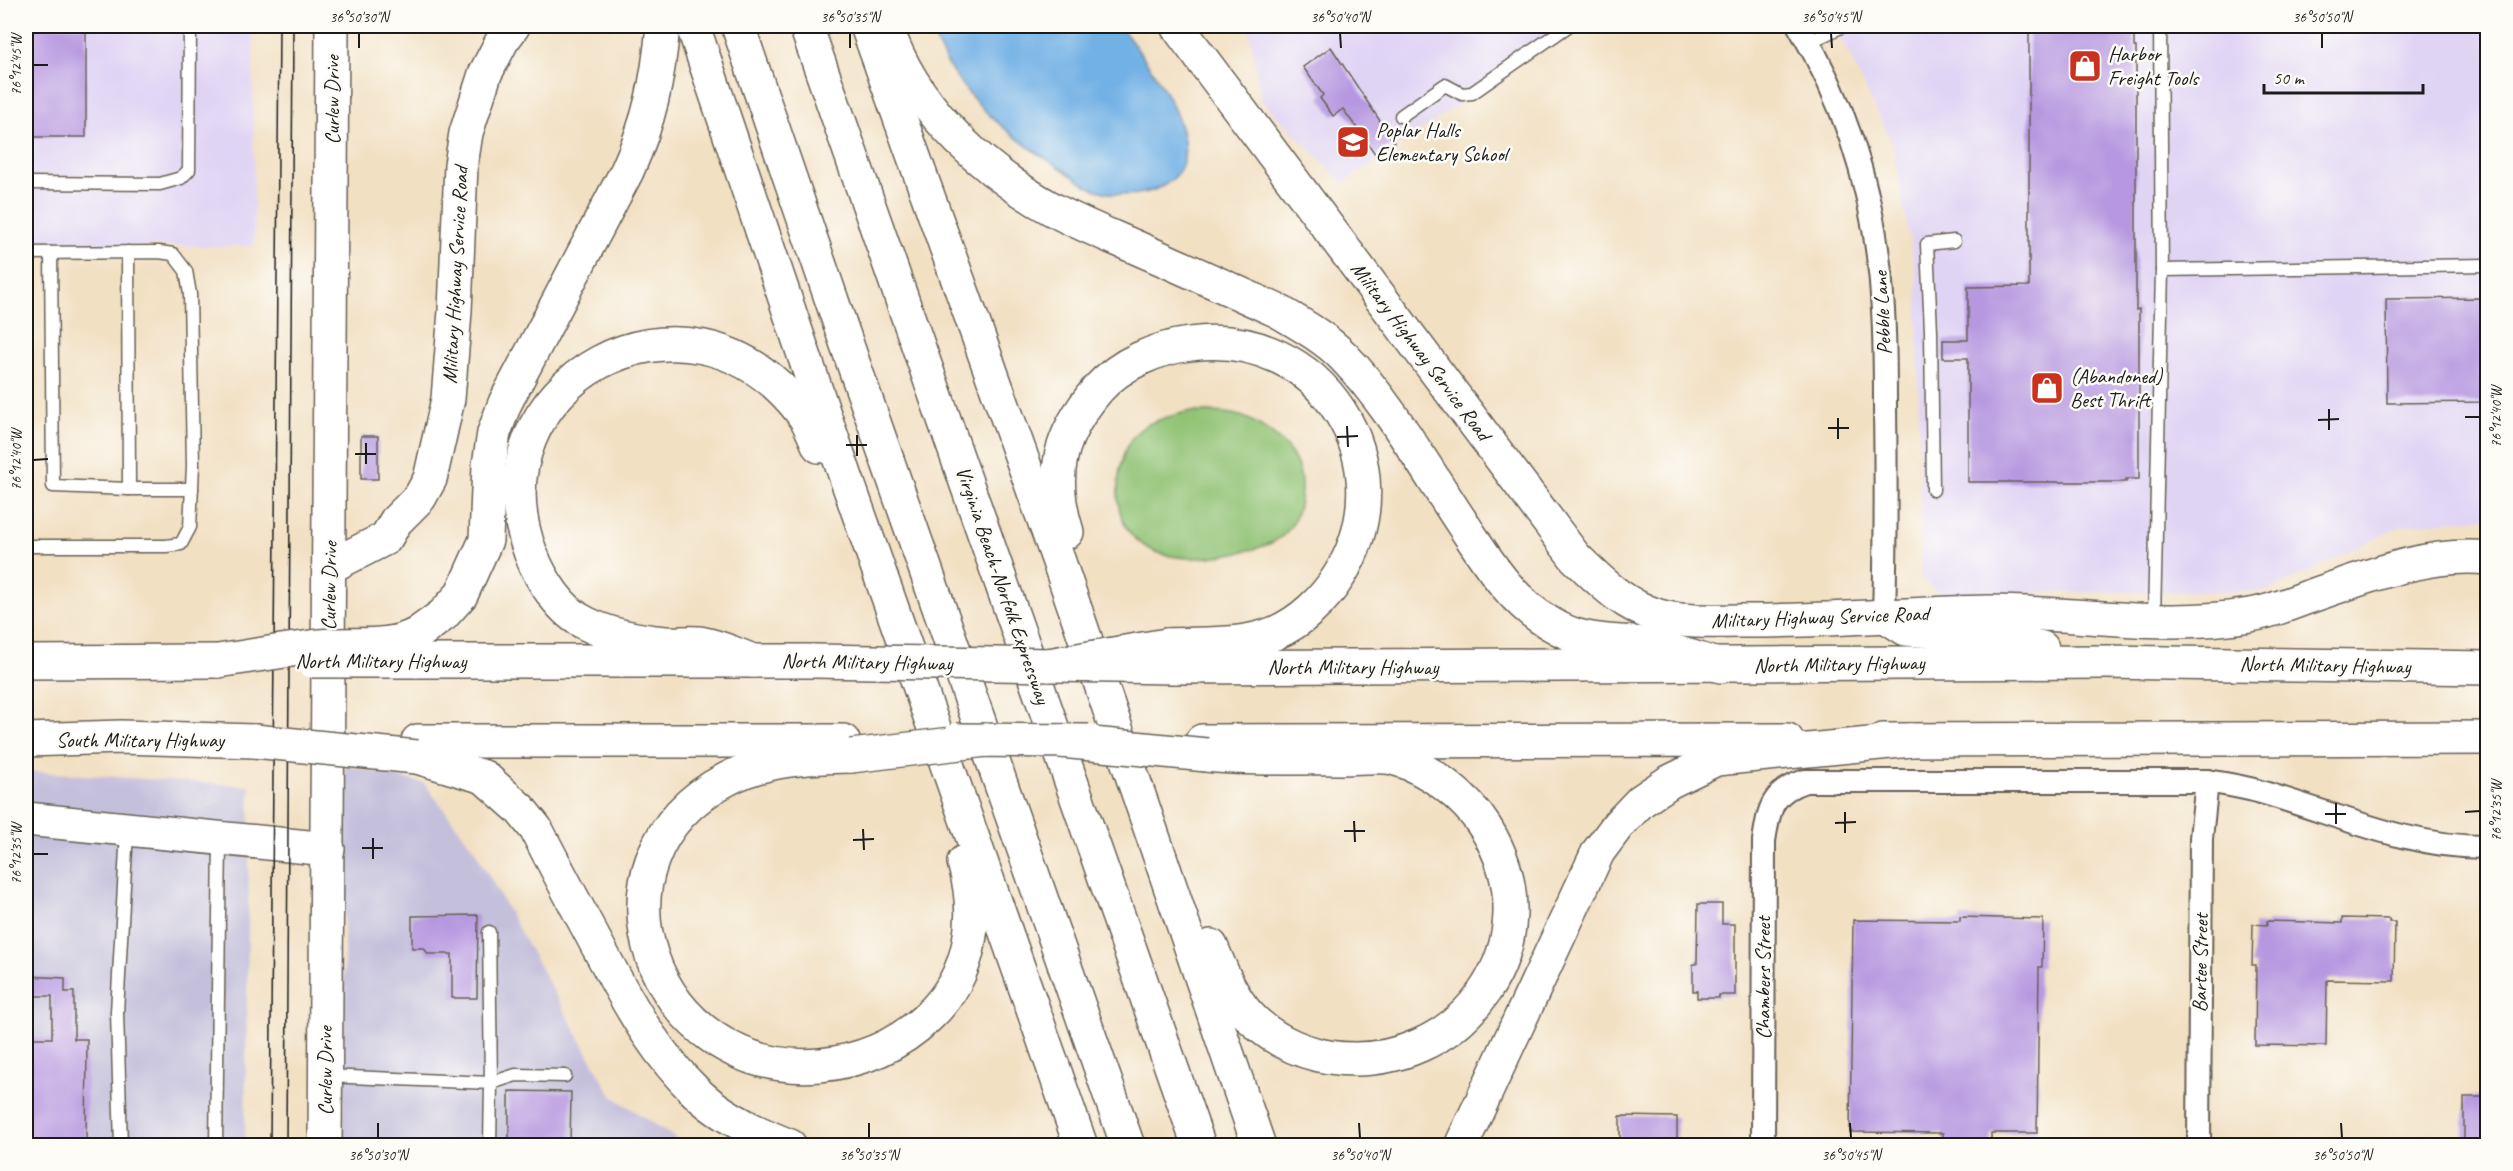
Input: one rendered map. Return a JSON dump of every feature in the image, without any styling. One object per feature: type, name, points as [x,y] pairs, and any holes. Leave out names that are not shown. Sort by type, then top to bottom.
[{"type":"main road","name":"Curlew Drive","points":[[324,1146],[328,849],[332,26]]},
{"type":"main road","name":"Military Highway Service Road","points":[[329,555],[386,538],[396,521],[420,497],[430,479],[448,399],[455,311],[461,165],[466,133],[485,74],[502,41],[513,26]]},
{"type":"main road","points":[[26,662],[204,662],[323,646],[373,645],[409,638],[416,647],[461,595],[486,540],[489,465],[494,433],[505,403],[643,137],[654,100],[663,26]]},
{"type":"main road","points":[[693,26],[877,565],[1081,1146]]},
{"type":"main road","points":[[738,26],[857,374],[1128,1146]]},
{"type":"main road","name":"Virginia Beach-Norfolk Expressway","points":[[806,26],[1199,1146]]},
{"type":"main road","points":[[867,26],[936,213],[1259,1146]]},
{"type":"main road","points":[[885,26],[904,70],[932,107],[958,139],[982,162],[1015,187],[1055,211],[1280,312],[1312,331],[1341,354],[1385,409],[1496,573],[1520,600],[1548,623],[1573,636],[1595,641],[1644,645],[1721,666]]},
{"type":"main road","name":"Military Highway Service Road","points":[[1177,26],[1575,556],[1603,584],[1627,602],[1658,616],[1676,620],[1792,622],[1884,615],[1993,612],[2214,621],[2253,615],[2375,574],[2421,562],[2459,557],[2487,558]]},
{"type":"main road","points":[[1105,700],[1072,552],[1059,508],[1057,479],[1060,457],[1069,431],[1082,407],[1101,386],[1123,368],[1147,355],[1180,345],[1206,341],[1255,347],[1280,357],[1303,371],[1337,406],[1348,424],[1359,449],[1364,476],[1364,502],[1360,529],[1346,565],[1331,588],[1316,605],[1295,622],[1275,633],[1244,642],[1170,656]]},
{"type":"main road","points":[[754,661],[698,643],[639,641],[586,624],[568,610],[550,590],[535,566],[525,540],[520,512],[524,462],[532,436],[546,411],[563,389],[585,371],[614,355],[639,346],[666,342],[693,343],[719,350],[761,372],[805,415],[877,565]]},
{"type":"main road","points":[[1884,615],[1906,629],[1972,633],[2106,662]]},
{"type":"main road","name":"North Military Highway","points":[[416,647],[754,661],[1048,665],[1170,656],[1721,666],[2106,662],[2487,668]]},
{"type":"main road","points":[[847,748],[799,758],[729,778],[705,792],[680,814],[661,841],[650,866],[644,892],[646,940],[663,985],[679,1007],[703,1030],[722,1043],[748,1055],[775,1063],[804,1066],[861,1059],[892,1045],[916,1029],[933,1013],[953,988],[962,970],[970,945],[973,904],[969,879],[922,691]]},
{"type":"main road","name":"South Military Highway","points":[[26,740],[121,737],[418,749]]},
{"type":"main road","points":[[1204,748],[1911,740],[2487,738]]},
{"type":"main road","points":[[418,749],[847,748],[986,740],[1061,741],[1392,758],[1435,777],[1458,794],[1478,815],[1493,840],[1502,861],[1510,908],[1506,940],[1500,961],[1473,1007],[1454,1026],[1412,1051],[1381,1059],[1349,1060],[1317,1055],[1291,1046],[1268,1032],[1244,1010],[1224,978],[1201,922],[1140,800]]},
{"type":"main road","points":[[1461,1146],[1598,852],[1618,825],[1641,801],[1669,782],[1716,759],[1911,740]]},
{"type":"main road","points":[[418,749],[484,777],[520,809],[536,829],[643,1029],[668,1061],[696,1092],[727,1115],[760,1134],[790,1146]]},
{"type":"main road","points":[[26,819],[328,849]]},
{"type":"street","name":"Pebble Lane","points":[[1804,34],[1835,94],[1854,141],[1867,189],[1879,260],[1883,310],[1887,515],[1884,615]]},
{"type":"street","name":"Chambers Street","points":[[1763,1146],[1764,841],[1769,810],[1776,797],[1790,786],[1805,781],[2207,781]]},
{"type":"street","points":[[2207,781],[2255,790],[2421,842],[2462,847],[2487,847]]},
{"type":"street","name":"Bartee Street","points":[[2199,1146],[2201,838],[2207,781]]},
{"type":"lane","points":[[26,183],[160,184],[181,178],[189,170],[190,26]]},
{"type":"lane","points":[[1401,116],[1445,85],[1462,94],[1472,93],[1568,26]]},
{"type":"lane","points":[[1804,34],[1843,26]]},
{"type":"lane","points":[[2154,620],[2162,270],[2160,26]]},
{"type":"lane","points":[[1933,490],[1931,331],[1927,244],[1954,241]]},
{"type":"lane","points":[[128,252],[129,489]]},
{"type":"lane","points":[[26,253],[173,254],[186,271],[190,294],[192,489],[190,527],[181,544],[166,546],[26,546]]},
{"type":"lane","points":[[51,253],[53,486],[192,489]]},
{"type":"lane","points":[[2162,270],[2487,265]]},
{"type":"lane","points":[[122,1146],[117,1012],[127,830]]},
{"type":"lane","points":[[216,1146],[220,840]]},
{"type":"lane","points":[[489,932],[490,1146]]},
{"type":"lane","points":[[325,1076],[490,1083],[516,1075],[565,1076]]},
{"type":"shaded area","points":[[26,26],[253,26],[254,246],[26,246]]},
{"type":"shaded area","name":"Poplar Halls Elementary School","points":[[1248,26],[1574,26],[1343,183],[1262,101]]},
{"type":"shaded area","points":[[1835,26],[2487,26],[2487,517],[2401,526],[2269,591],[1938,593],[1921,577],[1917,280],[1892,143]]},
{"type":"shaded area","points":[[345,765],[424,783],[474,849],[612,1096],[686,1145],[343,1146]]},
{"type":"shaded area","points":[[26,771],[250,786],[245,1145],[26,1145]]},
{"type":"green space","points":[[1187,412],[1221,412],[1241,416],[1260,425],[1292,454],[1301,481],[1300,502],[1293,522],[1281,537],[1263,546],[1242,552],[1205,557],[1182,557],[1162,554],[1145,546],[1131,534],[1122,517],[1118,496],[1120,469],[1128,443],[1142,428],[1151,423]]},
{"type":"water","points":[[930,26],[1120,26],[1160,82],[1173,106],[1182,130],[1185,152],[1179,171],[1163,186],[1139,194],[1122,195],[1106,192],[1084,183],[1020,141],[983,109],[952,71]]},
{"type":"building","points":[[26,26],[86,26],[86,137],[26,137]]},
{"type":"building","points":[[2029,26],[2134,26],[2134,47],[2136,47],[2136,310],[2139,309],[2139,479],[2126,479],[2126,482],[1968,482],[1968,358],[1943,358],[1943,340],[1968,340],[1968,287],[2029,286]]},
{"type":"building","points":[[1331,47],[1394,142],[1376,155],[1343,109],[1333,116],[1320,98],[1323,95],[1303,67]]},
{"type":"building","points":[[2487,298],[2487,402],[2387,403],[2386,299]]},
{"type":"building","points":[[361,436],[378,436],[378,479],[361,479]]},
{"type":"building","points":[[1698,904],[1722,904],[1722,924],[1735,924],[1735,995],[1697,998],[1697,991],[1693,991],[1693,964],[1697,964]]},
{"type":"building","points":[[478,915],[477,998],[452,998],[452,954],[428,954],[424,948],[412,948],[412,916]]},
{"type":"building","points":[[1960,917],[2043,919],[2042,967],[2039,967],[2037,1133],[1991,1133],[1991,1146],[1943,1146],[1943,1133],[1850,1132],[1853,920],[1960,921]]},
{"type":"building","points":[[2342,918],[2389,919],[2389,922],[2395,922],[2394,981],[2327,980],[2326,1046],[2255,1045],[2256,965],[2252,965],[2253,924],[2267,925],[2267,921],[2342,923]]},
{"type":"building","points":[[26,976],[65,978],[65,992],[74,992],[74,1039],[87,1039],[86,1146],[26,1143],[26,1038],[52,1038],[52,996],[26,996]]},
{"type":"building","points":[[509,1091],[571,1092],[570,1146],[509,1146]]},
{"type":"building","points":[[2464,1097],[2487,1097],[2487,1146],[2464,1146]]},
{"type":"building","points":[[1620,1116],[1677,1117],[1677,1146],[1620,1146]]},
{"type":"tram line","points":[[270,1146],[279,26]]},
{"type":"tram line","points":[[286,1146],[293,26]]},
{"type":"place","name":"Harbor Freight Tools","points":[[2085,66]]},
{"type":"place","name":"Poplar Halls Elementary School","points":[[1353,142]]},
{"type":"place","name":"(Abandoned) Best Thrift","points":[[2047,388]]}]
